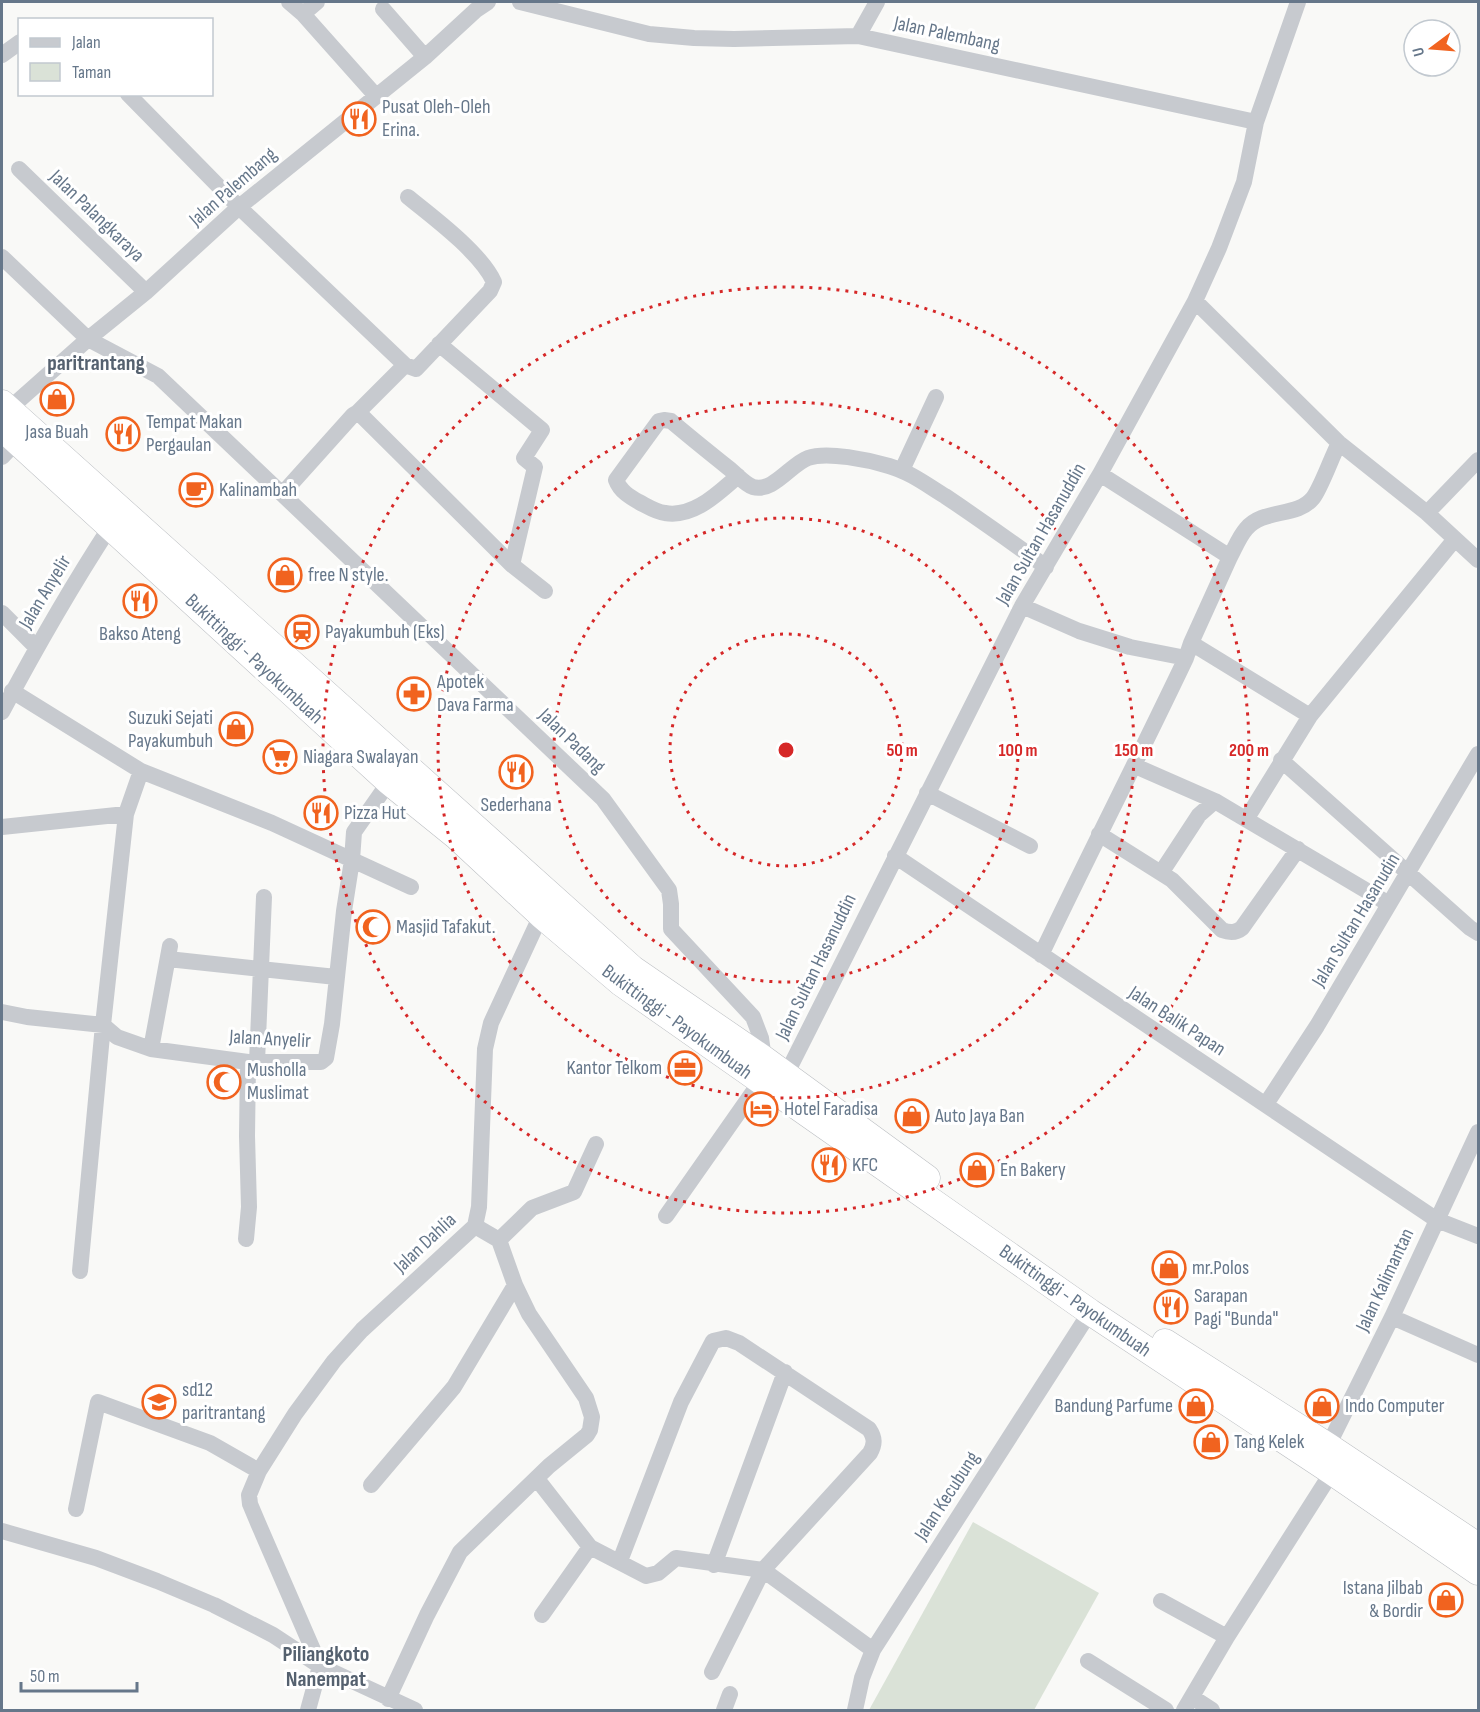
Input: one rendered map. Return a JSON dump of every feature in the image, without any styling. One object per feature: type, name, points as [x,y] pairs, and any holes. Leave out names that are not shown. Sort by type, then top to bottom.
[{"type":"highway","name":"Bukittinggi - Payokumbuah","points":[[6,428],[110,527],[162,559],[389,782],[458,837],[621,984],[762,1071],[786,1075],[1332,1472],[1479,1572]]},
{"type":"highway","name":"Bukittinggi - Payokumbuah","points":[[6,428],[424,783],[633,969],[762,1071],[1090,1312],[1328,1446],[1479,1546]]},
{"type":"street","points":[[289,2],[303,14],[376,96]]},
{"type":"street","points":[[303,14],[317,2]]},
{"type":"street","name":"Jalan Palembang","points":[[6,428],[88,339],[146,292],[239,207],[425,57],[476,10],[488,2]]},
{"type":"street","name":"Jalan Palembang","points":[[519,2],[649,34],[734,39],[858,36],[1256,122]]},
{"type":"street","points":[[858,36],[878,2]]},
{"type":"street","name":"Jalan Sultan Hasanuddin","points":[[786,1075],[1022,606],[1100,474],[1195,301],[1219,248],[1244,182],[1256,122],[1298,2]]},
{"type":"street","points":[[383,9],[425,57]]},
{"type":"street","points":[[130,96],[239,207],[405,365],[416,369],[490,291],[494,282],[456,236],[408,197]]},
{"type":"street","name":"Jalan Palangkaraya","points":[[19,169],[146,292]]},
{"type":"street","name":"Jalan Padang","points":[[2,257],[88,339],[158,376],[603,799],[669,890],[671,929],[753,1017],[761,1038],[762,1071]]},
{"type":"street","points":[[1195,301],[1339,443],[1427,513],[1479,560]]},
{"type":"street","points":[[439,344],[542,430],[524,458],[535,467],[512,565]]},
{"type":"street","points":[[283,493],[353,415],[405,365]]},
{"type":"street","points":[[902,471],[936,397]]},
{"type":"street","points":[[358,412],[512,565],[545,591]]},
{"type":"street","points":[[738,476],[703,504],[684,513],[665,513],[651,509],[629,496],[618,486],[616,480],[659,421],[664,420],[671,422],[738,476],[750,486],[766,486],[808,458],[820,456],[849,458],[888,465],[963,508],[1046,567]]},
{"type":"street","points":[[1041,956],[1099,834],[1135,766],[1230,557],[1246,528],[1268,515],[1301,506],[1313,498],[1339,443]]},
{"type":"street","points":[[1427,513],[1479,460]]},
{"type":"street","points":[[1100,474],[1230,557]]},
{"type":"street","name":"Jalan Anyelir","points":[[2,712],[72,585],[110,527]]},
{"type":"street","points":[[1246,818],[1310,716],[1455,539]]},
{"type":"street","points":[[1022,606],[1079,631],[1130,647],[1189,650],[1310,716]]},
{"type":"street","points":[[2,613],[36,647]]},
{"type":"street","points":[[12,691],[141,771],[272,823],[411,887]]},
{"type":"street","name":"Jalan Sultan Hasanudin","points":[[1266,1104],[1317,1026],[1479,754]]},
{"type":"street","points":[[1281,759],[1408,874],[1470,928],[1479,933]]},
{"type":"street","points":[[1135,766],[1215,801],[1389,904]]},
{"type":"street","points":[[80,1271],[126,814],[141,771]]},
{"type":"street","name":"Jalan Anyelir","points":[[2,1012],[103,1025],[117,1037],[151,1049],[253,1062],[321,1062],[327,1058],[332,1024],[354,832],[389,782]]},
{"type":"street","points":[[927,793],[1030,846]]},
{"type":"street","points":[[1161,873],[1199,815],[1215,801]]},
{"type":"street","points":[[2,827],[126,814]]},
{"type":"street","points":[[1099,834],[1172,880],[1222,930],[1233,932],[1242,928],[1298,849]]},
{"type":"street","name":"Jalan Balik Papan","points":[[895,856],[1437,1220],[1479,1236]]},
{"type":"street","points":[[246,1239],[249,1207],[247,1136],[264,897]]},
{"type":"street","name":"Jalan Dahlia","points":[[320,1666],[250,1504],[249,1495],[259,1471],[295,1414],[334,1361],[362,1330],[475,1226],[480,1207],[485,1049],[491,1023],[542,915]]},
{"type":"street","points":[[151,1049],[169,953],[260,968],[336,977]]},
{"type":"street","points":[[666,1216],[762,1071]]},
{"type":"street","name":"Jalan Kalimantan","points":[[1328,1446],[1392,1317],[1478,1132]]},
{"type":"street","points":[[499,1240],[532,1208],[574,1192],[596,1144]]},
{"type":"street","points":[[388,1699],[459,1552],[487,1523],[590,1430],[592,1417],[586,1398],[529,1314],[515,1285],[499,1240],[475,1226]]},
{"type":"street","points":[[371,1485],[454,1387],[515,1285]]},
{"type":"street","name":"Jalan Kecubung","points":[[855,1710],[862,1678],[873,1650],[1090,1312]]},
{"type":"street","points":[[1392,1317],[1479,1355]]},
{"type":"street","points":[[620,1561],[681,1402],[713,1341],[726,1338],[733,1340],[869,1429],[874,1437],[870,1453],[763,1570],[712,1672]]},
{"type":"street","points":[[714,1564],[784,1372]]},
{"type":"street","points":[[76,1509],[98,1402],[210,1443],[259,1471]]},
{"type":"street","points":[[1212,1710],[1188,1704],[1227,1637],[1332,1472]]},
{"type":"street","points":[[537,1479],[590,1547],[646,1576],[658,1573],[676,1558],[763,1570],[873,1650]]},
{"type":"street","points":[[2,1531],[65,1548],[157,1581],[214,1605],[273,1635],[320,1666],[415,1710]]},
{"type":"street","points":[[542,1615],[590,1547]]},
{"type":"street","points":[[1161,1601],[1227,1637]]},
{"type":"street","points":[[1089,1661],[1166,1710]]},
{"type":"street","points":[[308,1710],[320,1666]]},
{"type":"street","points":[[724,1710],[730,1694]]},
{"type":"green space","points":[[973,1522],[1099,1593],[1034,1710],[869,1710]]},
{"type":"place","name":"Pusat Oleh-Oleh Erina.","points":[[359,119]]},
{"type":"place","name":"Jasa Buah","points":[[57,399]]},
{"type":"place","name":"Tempat Makan Pergaulan","points":[[123,434]]},
{"type":"place","name":"Kalinambah","points":[[196,490]]},
{"type":"place","name":"free N style.","points":[[285,575]]},
{"type":"place","name":"Bakso Ateng","points":[[140,601]]},
{"type":"place","name":"Payakumbuh (Eks)","points":[[302,632]]},
{"type":"place","name":"Apotek Dava Farma","points":[[414,694]]},
{"type":"place","name":"Suzuki Sejati Payakumbuh","points":[[236,729]]},
{"type":"place","name":"Niagara Swalayan","points":[[280,757]]},
{"type":"place","name":"Sederhana","points":[[516,772]]},
{"type":"place","name":"Pizza Hut","points":[[321,813]]},
{"type":"place","name":"Masjid Tafakut.","points":[[373,927]]},
{"type":"place","name":"Kantor Telkom","points":[[685,1068]]},
{"type":"place","name":"Musholla Muslimat","points":[[224,1082]]},
{"type":"place","name":"Hotel Faradisa","points":[[761,1109]]},
{"type":"place","name":"Auto Jaya Ban","points":[[912,1116]]},
{"type":"place","name":"KFC","points":[[829,1165]]},
{"type":"place","name":"En Bakery","points":[[977,1170]]},
{"type":"place","name":"mr.Polos","points":[[1169,1268]]},
{"type":"place","name":"Sarapan Pagi \"Bunda\"","points":[[1171,1307]]},
{"type":"place","name":"sd12 paritrantang","points":[[159,1402]]},
{"type":"place","name":"Bandung Parfume","points":[[1196,1406]]},
{"type":"place","name":"Indo Computer","points":[[1322,1406]]},
{"type":"place","name":"Tang Kelek","points":[[1211,1442]]},
{"type":"place","name":"Istana Jilbab & Bordir","points":[[1446,1600]]},
{"type":"district","name":"paritrantang","points":[[96,363]]},
{"type":"district","name":"Piliangkoto Nanempat","points":[[326,1667]]}]
